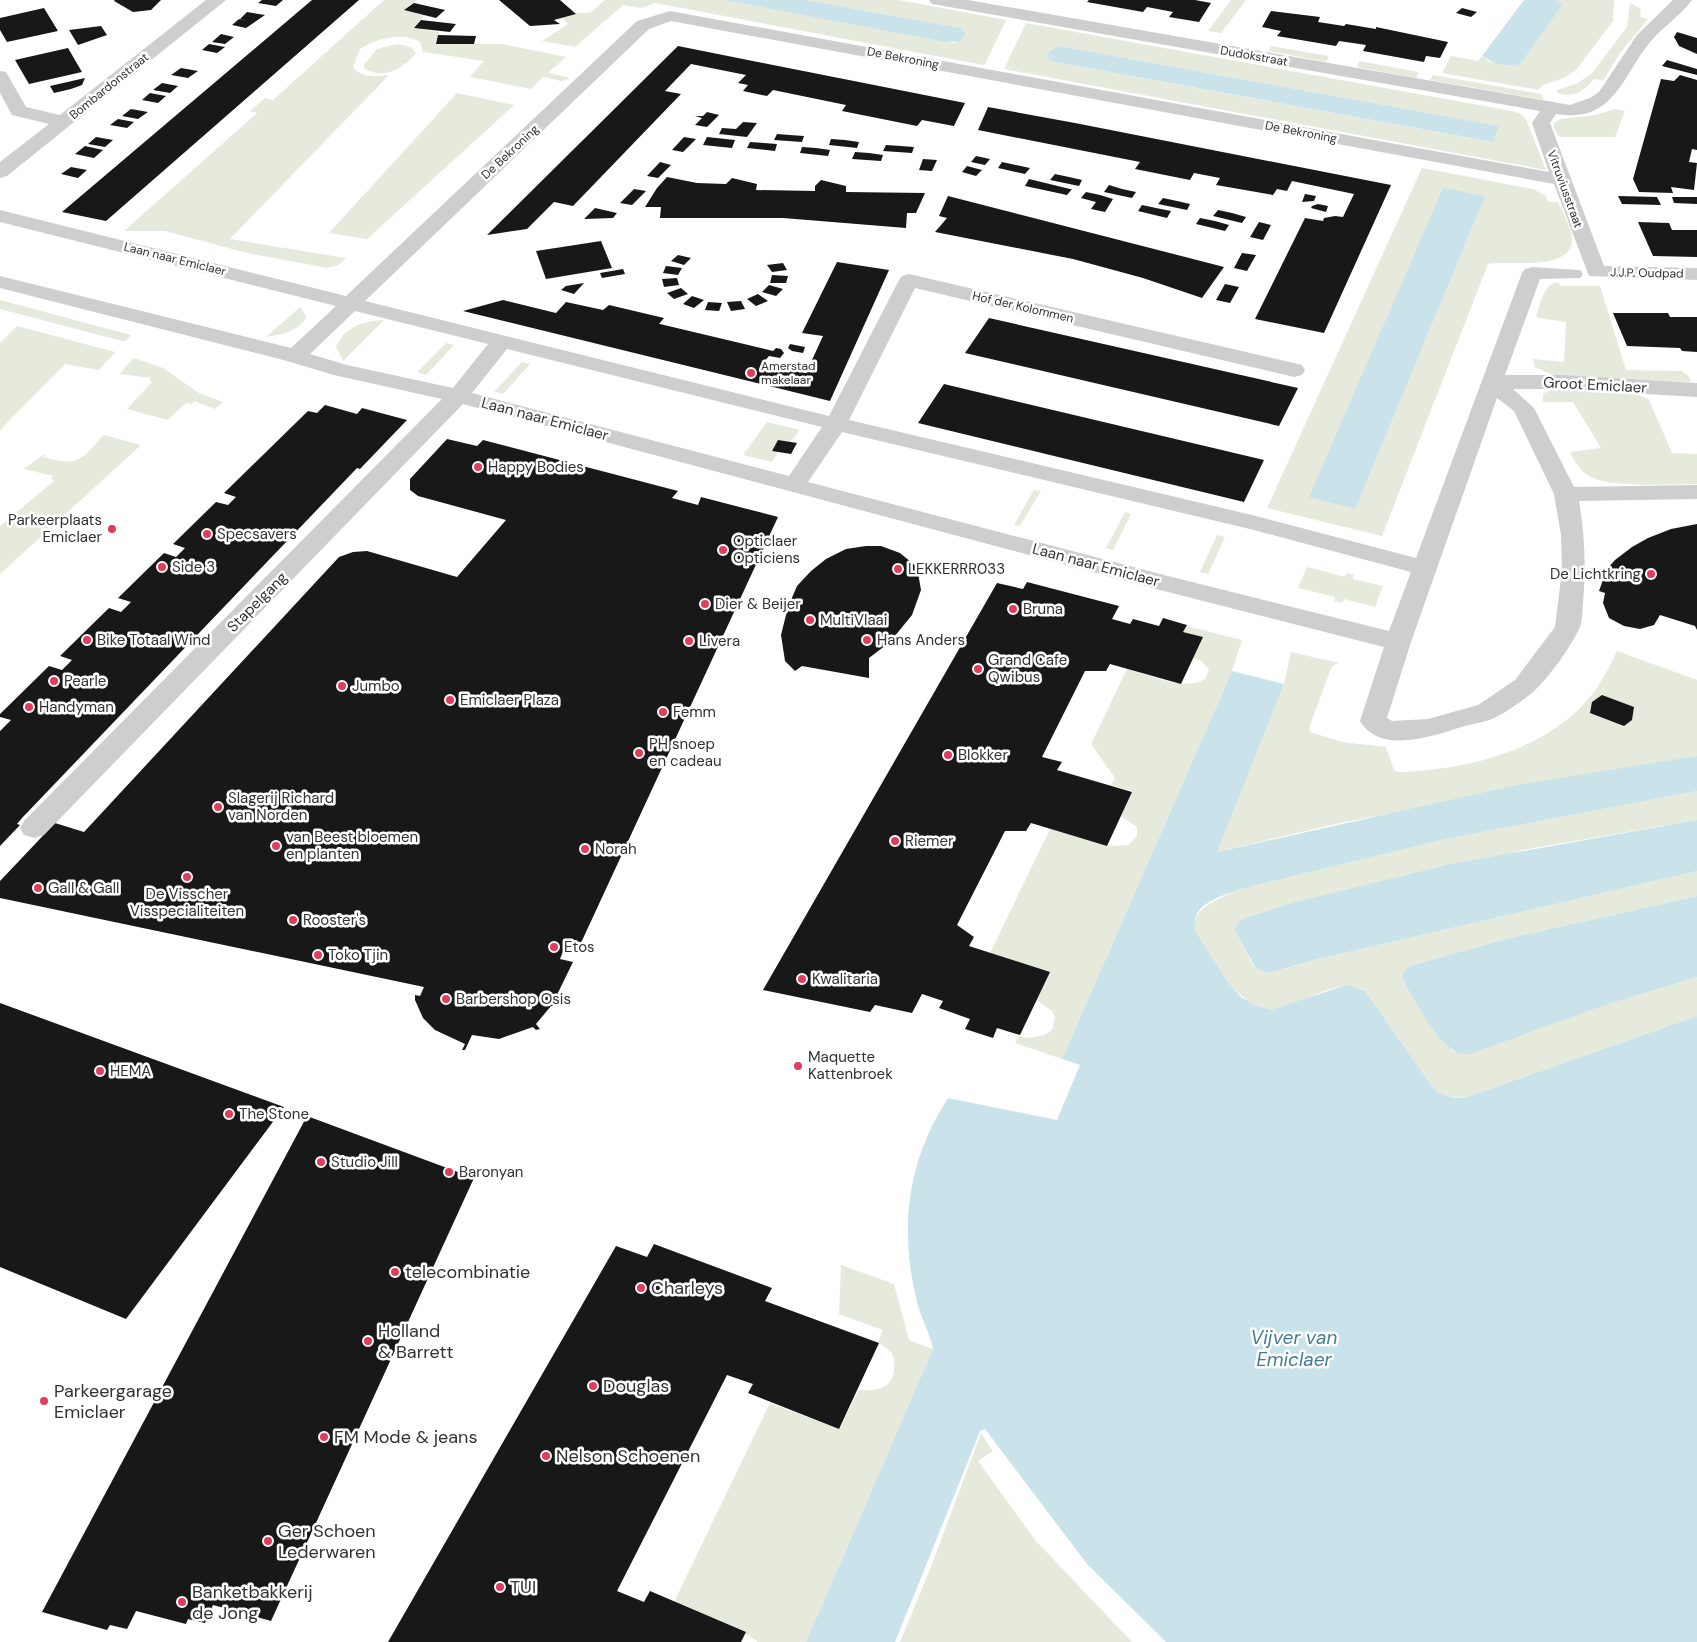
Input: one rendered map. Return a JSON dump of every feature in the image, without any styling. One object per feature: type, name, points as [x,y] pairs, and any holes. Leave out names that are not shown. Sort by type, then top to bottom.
[{"type":"street","name":"Bombardonstraat","points":[[0,172],[217,0]]},
{"type":"street","name":"Dudokstraat","points":[[938,0],[1560,109]]},
{"type":"street","points":[[1560,109],[1588,108],[1598,103],[1611,91],[1640,44],[1673,3],[1697,12]]},
{"type":"street","name":"De Bekroning","points":[[350,303],[643,25],[670,16],[1562,180]]},
{"type":"street","points":[[0,76],[19,112],[64,122]]},
{"type":"street","name":"Vitruviusstraat","points":[[1560,109],[1540,123],[1596,272]]},
{"type":"street","name":"Laan naar Emiclaer","points":[[0,216],[836,424],[1252,522],[1426,568]]},
{"type":"street","points":[[1492,382],[1523,408],[1566,494],[1573,535],[1574,570],[1568,627],[1551,654],[1524,686],[1487,712],[1428,728],[1386,730],[1373,721],[1398,642],[1426,568],[1492,382],[1532,272],[1573,274]]},
{"type":"street","name":"J.J.P. Oudpad","points":[[1596,272],[1697,274]]},
{"type":"street","name":"Hof der Kolommen","points":[[836,424],[909,280],[1294,370]]},
{"type":"street","name":"Laan naar Emiclaer","points":[[0,282],[295,356],[342,370],[458,396],[796,484],[1160,582],[1398,642]]},
{"type":"street","points":[[295,356],[350,303]]},
{"type":"street","name":"Stapelgang","points":[[34,828],[458,396],[502,341]]},
{"type":"street","name":"Groot Emiclaer","points":[[1492,382],[1696,382]]},
{"type":"street","points":[[796,484],[836,424]]},
{"type":"street","points":[[1566,494],[1697,492]]},
{"type":"shaded area","points":[[384,0],[417,0],[404,10],[424,15],[414,28],[439,32],[436,44],[502,44],[566,57],[548,73],[569,79],[561,81],[543,77],[531,89],[470,77],[484,61],[423,52],[420,42],[406,37],[381,39],[360,49],[353,67],[357,71],[370,76],[389,75],[230,239],[346,258],[338,265],[327,268],[247,253],[165,231],[124,231],[257,113],[250,111],[265,98],[273,100]]},
{"type":"shaded area","points":[[605,0],[724,0],[955,43],[961,28],[806,0],[899,0],[1006,20],[983,65],[655,3],[642,8],[623,5],[575,47],[542,41],[568,24],[562,18],[578,13],[590,13]]},
{"type":"shaded area","points":[[1231,0],[1246,0],[1221,33],[1208,31]]},
{"type":"shaded area","points":[[1557,0],[1614,0],[1613,21],[1576,70],[1564,78],[1541,86],[1539,90],[1442,73],[1451,56],[1478,61],[1482,56],[1490,62],[1563,4]]},
{"type":"shaded area","points":[[1630,3],[1641,9],[1640,17],[1648,19],[1620,53],[1603,81],[1594,79],[1578,93],[1569,95],[1557,93],[1557,90],[1578,83],[1592,73],[1627,27]]},
{"type":"shaded area","points":[[1026,23],[1512,111],[1526,119],[1546,170],[1004,69]],"holes":[[[1060,46],[1498,126],[1492,142],[1050,61],[1047,55],[1051,50]]]},
{"type":"shaded area","points":[[397,44],[411,47],[416,53],[405,64],[393,71],[378,73],[364,68],[364,65],[377,49]]},
{"type":"shaded area","points":[[1271,46],[1329,56],[1326,62],[1269,51]]},
{"type":"shaded area","points":[[1359,61],[1419,72],[1416,78],[1357,67]]},
{"type":"shaded area","points":[[1433,75],[1541,94],[1544,100],[1430,80]]},
{"type":"shaded area","points":[[457,93],[514,105],[367,239],[329,233]]},
{"type":"shaded area","points":[[1615,109],[1625,111],[1615,137],[1561,137],[1558,136],[1554,128],[1554,123],[1560,119],[1595,115]]},
{"type":"shaded area","points":[[1422,168],[1533,189],[1546,196],[1548,202],[1558,202],[1571,233],[1570,249],[1562,256],[1551,261],[1488,264],[1382,536],[1267,508]]},
{"type":"shaded area","points":[[1558,282],[1560,286],[1600,286],[1626,370],[1682,371],[1689,377],[1691,382],[1554,376],[1535,367],[1533,359],[1564,362],[1566,322],[1536,316],[1546,290],[1549,286]]},
{"type":"shaded area","points":[[0,300],[131,335],[126,341],[122,341],[0,309]]},
{"type":"shaded area","points":[[300,307],[306,316],[300,325],[295,329],[266,337]]},
{"type":"shaded area","points":[[384,320],[343,361],[336,347],[344,334],[356,326]]},
{"type":"shaded area","points":[[17,326],[115,352],[99,370],[65,364],[0,430],[0,343]]},
{"type":"shaded area","points":[[446,343],[454,345],[426,375],[417,372]]},
{"type":"shaded area","points":[[134,358],[163,368],[199,393],[223,402],[215,409],[194,401],[192,404],[186,403],[168,420],[127,409],[152,382],[149,380],[151,378],[119,374]]},
{"type":"shaded area","points":[[522,362],[530,364],[503,394],[494,392]]},
{"type":"shaded area","points":[[1554,388],[1631,391],[1649,400],[1672,453],[1697,454],[1697,484],[1622,484],[1595,479],[1586,474],[1578,467],[1570,452],[1601,448],[1573,402],[1543,402],[1543,394]]},
{"type":"shaded area","points":[[767,422],[800,430],[790,442],[778,440],[772,451],[778,452],[772,462],[743,455]]},
{"type":"shaded area","points":[[104,435],[141,445],[0,574],[0,526],[54,481],[51,478],[53,476],[24,469],[43,455],[45,455],[43,457],[55,460],[78,460]]},
{"type":"shaded area","points":[[1034,490],[1041,491],[1020,526],[1014,525]]},
{"type":"shaded area","points":[[1125,512],[1131,514],[1113,550],[1106,548]]},
{"type":"shaded area","points":[[1217,535],[1225,537],[1208,574],[1200,572]]},
{"type":"shaded area","points":[[1307,567],[1345,577],[1346,573],[1354,575],[1353,579],[1383,586],[1375,607],[1344,599],[1342,603],[1334,601],[1335,597],[1298,588]]},
{"type":"shaded area","points":[[1186,626],[1242,640],[1232,671],[1062,1059],[1015,1043],[1019,1036],[1029,1038],[1045,1035],[1052,1030],[1055,1017],[1052,1011],[1036,1000],[990,953],[1050,829],[1107,846],[1128,845],[1137,836],[1137,827],[1121,816],[1132,791],[1111,785],[1115,778],[1091,744],[1127,669],[1177,683],[1197,683],[1205,679],[1209,670],[1202,661],[1193,658],[1203,637],[1184,632]]},
{"type":"shaded area","points":[[1617,651],[1697,680],[1697,756],[1340,823],[1216,852],[1284,684],[1291,652],[1339,663],[1332,666],[1309,728],[1310,732],[1342,742],[1386,747],[1394,770],[1398,772],[1453,767],[1481,761],[1534,741],[1558,727],[1579,709],[1597,688]]},
{"type":"shaded area","points":[[1697,791],[1697,820],[1523,850],[1235,931],[1254,967],[1284,969],[1318,959],[1697,871],[1697,896],[1506,939],[1413,965],[1402,978],[1431,1026],[1453,1051],[1697,977],[1697,1016],[1464,1098],[1444,1096],[1434,1089],[1365,991],[1355,987],[1343,986],[1280,1008],[1270,1010],[1260,1008],[1237,992],[1215,967],[1195,931],[1197,914],[1209,904],[1252,886],[1446,839]]},
{"type":"shaded area","points":[[841,1265],[894,1284],[909,1340],[933,1349],[806,1642],[758,1642],[739,1629],[674,1602],[770,1403],[839,1429],[859,1390],[878,1389],[891,1380],[894,1366],[893,1356],[891,1352],[878,1342],[883,1330],[839,1314]]},
{"type":"shaded area","points":[[981,1433],[993,1451],[978,1461],[1035,1540],[1132,1642],[900,1642],[932,1564]]},
{"type":"water","points":[[724,0],[806,0],[961,28],[965,34],[960,41],[946,42]]},
{"type":"water","points":[[1524,0],[1557,0],[1563,4],[1520,64],[1500,64],[1482,56]]},
{"type":"water","points":[[1060,46],[1499,126],[1493,142],[1050,61],[1047,55],[1051,50]]},
{"type":"water","points":[[1443,188],[1485,196],[1355,509],[1309,497]]},
{"type":"water","name":"Vijver van Emiclaer","points":[[1232,671],[1284,684],[1217,852],[1517,785],[1697,756],[1697,791],[1446,839],[1252,886],[1208,903],[1197,913],[1195,923],[1196,933],[1227,981],[1241,997],[1257,1006],[1271,1010],[1343,986],[1351,985],[1365,991],[1434,1089],[1441,1094],[1451,1097],[1464,1098],[1697,1016],[1697,1642],[1166,1642],[1087,1564],[985,1429],[980,1431],[895,1642],[806,1642],[933,1349],[917,1302],[908,1248],[910,1196],[923,1146],[948,1098],[1057,1120],[1080,1065],[1062,1059]]},
{"type":"water","points":[[1697,820],[1697,871],[1318,959],[1268,973],[1255,967],[1235,931],[1237,924],[1245,918],[1296,902],[1451,864]]},
{"type":"water","points":[[1697,896],[1697,977],[1602,1006],[1470,1054],[1457,1052],[1440,1038],[1425,1018],[1402,978],[1404,971],[1413,965],[1506,939]]},
{"type":"building","points":[[115,0],[161,0],[151,10],[133,12]]},
{"type":"building","points":[[262,0],[283,0],[276,6],[258,3]]},
{"type":"building","points":[[312,0],[359,0],[106,221],[62,212]]},
{"type":"building","points":[[499,0],[560,0],[576,14],[554,20],[560,24],[530,26]]},
{"type":"building","points":[[1089,0],[1195,0],[1211,3],[1199,22],[1169,17],[1173,12],[1147,7],[1143,12],[1087,2]]},
{"type":"building","points":[[414,3],[445,10],[436,18],[404,10]]},
{"type":"building","points":[[44,8],[58,31],[7,42],[0,30],[0,18]]},
{"type":"building","points":[[1462,8],[1477,12],[1471,17],[1456,13]]},
{"type":"building","points":[[1271,11],[1320,17],[1318,22],[1376,29],[1376,27],[1448,42],[1440,58],[1426,56],[1424,62],[1363,51],[1366,45],[1339,41],[1336,46],[1277,36],[1281,31],[1262,27]]},
{"type":"building","points":[[247,12],[265,15],[246,28],[232,25],[239,19],[247,21],[240,19]]},
{"type":"building","points":[[421,20],[456,24],[450,32],[414,28]]},
{"type":"building","points":[[101,26],[107,35],[78,45],[69,30]]},
{"type":"building","points":[[1677,32],[1697,38],[1697,54],[1679,46],[1674,37]]},
{"type":"building","points":[[221,34],[234,37],[225,44],[212,42]]},
{"type":"building","points":[[438,35],[476,36],[474,44],[436,44]]},
{"type":"building","points":[[209,44],[225,47],[217,53],[202,50]]},
{"type":"building","points":[[678,46],[965,103],[954,126],[922,120],[917,126],[842,111],[846,105],[773,90],[767,96],[743,91],[748,85],[738,83],[746,75],[691,64],[665,91],[681,94],[573,206],[554,202],[527,229],[487,235]]},
{"type":"building","points":[[68,48],[82,72],[29,84],[15,60]]},
{"type":"building","points":[[1667,60],[1697,69],[1697,75],[1662,66]]},
{"type":"building","points":[[181,68],[198,71],[188,78],[171,75]]},
{"type":"building","points":[[1680,75],[1697,80],[1697,150],[1692,149],[1689,162],[1697,163],[1694,190],[1671,187],[1673,193],[1639,192],[1633,179],[1661,79],[1674,81]]},
{"type":"building","points":[[85,78],[82,85],[54,93],[50,86]]},
{"type":"building","points":[[162,83],[178,86],[170,93],[153,90]]},
{"type":"building","points":[[150,93],[166,96],[158,103],[142,100]]},
{"type":"building","points":[[988,107],[1391,185],[1324,333],[1255,319],[1305,218],[1323,221],[1324,218],[1343,217],[1354,194],[1292,181],[1287,191],[1277,189],[1273,195],[1216,185],[1220,178],[1194,173],[1190,180],[1135,169],[1140,162],[978,130]]},
{"type":"building","points":[[131,109],[148,112],[138,119],[122,116]]},
{"type":"building","points":[[707,112],[719,115],[707,127],[695,125],[702,118],[695,116],[703,116]]},
{"type":"building","points":[[118,119],[134,122],[127,128],[110,125]]},
{"type":"building","points":[[743,122],[757,123],[747,137],[719,134],[722,128],[736,129]]},
{"type":"building","points":[[777,134],[804,136],[802,142],[774,140]]},
{"type":"building","points":[[96,137],[113,140],[105,147],[88,144]]},
{"type":"building","points":[[684,137],[696,139],[683,152],[672,150]]},
{"type":"building","points":[[707,137],[735,140],[732,148],[703,145]]},
{"type":"building","points":[[831,139],[859,142],[857,148],[829,145]]},
{"type":"building","points":[[750,142],[777,144],[775,151],[747,148]]},
{"type":"building","points":[[886,145],[914,147],[912,153],[883,151]]},
{"type":"building","points":[[85,146],[103,150],[94,158],[75,154]]},
{"type":"building","points":[[802,147],[830,150],[828,156],[800,153]]},
{"type":"building","points":[[855,152],[883,155],[881,161],[852,159]]},
{"type":"building","points":[[976,156],[990,159],[985,165],[971,162]]},
{"type":"building","points":[[923,159],[937,160],[932,171],[919,170]]},
{"type":"building","points":[[660,162],[671,165],[658,178],[647,176]]},
{"type":"building","points":[[1002,162],[1030,168],[1025,174],[998,168]]},
{"type":"building","points":[[967,166],[982,170],[976,176],[962,172]]},
{"type":"building","points":[[71,167],[87,170],[78,178],[61,174]]},
{"type":"building","points":[[1055,174],[1082,180],[1079,186],[1050,180]]},
{"type":"building","points":[[667,177],[697,183],[726,184],[732,178],[757,184],[756,190],[815,191],[815,186],[821,180],[846,186],[846,192],[925,193],[916,213],[907,213],[906,228],[783,218],[660,218],[661,207],[645,207],[657,188]]},
{"type":"building","points":[[1029,179],[1072,189],[1067,195],[1025,186]]},
{"type":"building","points":[[1109,185],[1136,192],[1132,198],[1104,192]]},
{"type":"building","points":[[634,189],[646,191],[632,205],[620,203]]},
{"type":"building","points":[[1086,192],[1113,199],[1105,212],[1091,209],[1096,202],[1081,198]]},
{"type":"building","points":[[1305,194],[1316,196],[1314,201],[1302,202]]},
{"type":"building","points":[[948,196],[1224,267],[1202,298],[1143,278],[1073,259],[935,232],[947,218],[939,216]]},
{"type":"building","points":[[1618,196],[1657,197],[1661,205],[1622,204]]},
{"type":"building","points":[[1672,197],[1697,197],[1697,204],[1674,203]]},
{"type":"building","points":[[1163,198],[1190,204],[1187,210],[1158,204]]},
{"type":"building","points":[[1318,204],[1328,206],[1326,212],[1311,208]]},
{"type":"building","points":[[1142,205],[1171,211],[1167,218],[1138,211]]},
{"type":"building","points":[[595,208],[617,213],[613,218],[584,219]]},
{"type":"building","points":[[1218,210],[1246,217],[1242,223],[1213,216]]},
{"type":"building","points":[[1200,218],[1229,225],[1225,231],[1196,224]]},
{"type":"building","points":[[1259,222],[1271,225],[1263,240],[1250,237]]},
{"type":"building","points":[[1638,222],[1669,223],[1672,230],[1697,230],[1697,257],[1653,256]]},
{"type":"building","points":[[601,241],[612,268],[546,279],[536,251]]},
{"type":"building","points":[[1242,253],[1256,255],[1247,271],[1234,268]]},
{"type":"building","points":[[678,255],[691,258],[684,265],[671,261]]},
{"type":"building","points":[[837,262],[889,270],[830,401],[463,311],[503,300],[556,313],[566,302],[603,310],[609,305],[664,318],[659,324],[773,351],[776,348],[781,349],[784,353],[780,358],[769,356],[763,363],[806,373],[823,336],[802,333]]},
{"type":"building","points":[[783,263],[787,270],[772,272],[767,265]]},
{"type":"building","points":[[666,266],[682,268],[678,275],[663,273]]},
{"type":"building","points":[[623,269],[625,274],[602,278],[600,273]]},
{"type":"building","points":[[772,275],[788,276],[786,283],[770,283]]},
{"type":"building","points":[[677,278],[679,285],[664,287],[662,279]]},
{"type":"building","points":[[584,283],[574,294],[561,290],[566,286]]},
{"type":"building","points":[[1225,284],[1239,287],[1230,303],[1216,300]]},
{"type":"building","points":[[769,285],[783,289],[776,296],[762,292]]},
{"type":"building","points":[[681,288],[688,294],[674,299],[667,293]]},
{"type":"building","points":[[758,294],[768,301],[756,306],[747,299]]},
{"type":"building","points":[[692,296],[704,300],[694,308],[683,304]]},
{"type":"building","points":[[741,301],[745,309],[731,311],[727,302]]},
{"type":"building","points":[[708,302],[722,303],[719,311],[705,310]]},
{"type":"building","points":[[1613,313],[1668,313],[1670,317],[1697,317],[1697,352],[1682,351],[1680,348],[1627,346]]},
{"type":"building","points":[[989,318],[1298,388],[1279,426],[965,353]]},
{"type":"building","points":[[790,344],[805,347],[803,353],[792,351],[788,348]]},
{"type":"building","points":[[944,384],[1264,460],[1244,502],[918,423]]},
{"type":"building","points":[[325,405],[357,414],[362,408],[407,420],[360,469],[357,468],[22,818],[17,824],[20,825],[0,846],[0,731],[11,720],[0,717],[0,714],[49,666],[62,670],[72,660],[60,656],[109,608],[121,612],[131,602],[118,598],[164,553],[176,557],[185,548],[173,544],[216,502],[228,505],[236,497],[224,493],[308,411],[317,413]]},
{"type":"building","name":"Emiclaer Plaza","points":[[447,439],[477,446],[483,440],[678,491],[672,498],[698,505],[701,497],[778,517],[580,945],[569,942],[566,944],[560,959],[573,962],[553,1003],[555,1004],[554,1006],[551,1006],[536,1024],[540,1029],[536,1030],[533,1027],[499,1039],[472,1035],[465,1050],[462,1050],[465,1044],[435,1030],[423,1018],[415,1000],[415,995],[420,996],[424,987],[0,898],[0,881],[55,823],[84,832],[339,557],[353,552],[367,551],[457,577],[506,520],[418,496],[410,490],[410,479]]},
{"type":"building","points":[[778,440],[797,443],[791,454],[772,451]]},
{"type":"building","name":"De Lichtkring","points":[[1697,524],[1697,630],[1695,626],[1660,615],[1654,625],[1640,629],[1624,626],[1609,618],[1603,603],[1605,593],[1599,591],[1607,569],[1615,560],[1648,538],[1671,529]]},
{"type":"building","points":[[881,546],[900,553],[917,567],[921,590],[912,615],[890,642],[869,658],[869,678],[802,666],[795,671],[785,661],[781,635],[788,607],[797,586],[826,559],[846,549]]},
{"type":"building","points":[[1027,582],[1119,606],[1112,619],[1130,624],[1133,619],[1159,626],[1163,618],[1187,625],[1183,632],[1203,637],[1181,684],[1110,664],[1106,671],[1085,671],[1042,757],[1062,762],[1057,770],[1132,792],[1107,846],[1031,823],[1026,831],[1005,831],[957,925],[974,937],[969,946],[1050,972],[1020,1035],[997,1028],[993,1038],[965,1029],[970,1019],[939,1008],[943,1001],[922,994],[912,1013],[875,1005],[870,1012],[763,990],[997,583],[1023,589]]},
{"type":"building","points":[[1602,695],[1634,707],[1632,720],[1624,726],[1590,713],[1592,702]]},
{"type":"building","points":[[0,1003],[284,1107],[126,1319],[0,1267]]},
{"type":"building","points":[[307,1116],[474,1178],[271,1621],[213,1605],[205,1623],[188,1619],[186,1624],[136,1611],[127,1629],[110,1625],[107,1630],[42,1612]]},
{"type":"building","points":[[654,1244],[772,1288],[765,1301],[879,1343],[839,1429],[748,1393],[753,1384],[727,1375],[617,1591],[644,1602],[650,1591],[746,1632],[741,1642],[388,1642],[616,1246],[647,1257]]},
{"type":"place","name":"Amerstad makelaar","points":[[751,373]]},
{"type":"place","name":"Happy Bodies","points":[[478,467]]},
{"type":"place","name":"Parkeerplaats Emiclaer","points":[[112,529]]},
{"type":"place","name":"Specsavers","points":[[207,534]]},
{"type":"place","name":"Opticlaer Opticiens","points":[[723,550]]},
{"type":"place","name":"Side 3","points":[[162,567]]},
{"type":"place","name":"LEKKERRR033","points":[[898,569]]},
{"type":"place","name":"De Lichtkring","points":[[1651,574]]},
{"type":"place","name":"Dier & Beijer","points":[[705,604]]},
{"type":"place","name":"Bruna","points":[[1013,609]]},
{"type":"place","name":"MultiVlaai","points":[[810,620]]},
{"type":"place","name":"Bike Totaal Wind","points":[[87,640]]},
{"type":"place","name":"Hans Anders","points":[[867,640]]},
{"type":"place","name":"Livera","points":[[689,641]]},
{"type":"place","name":"Grand Cafe Qwibus","points":[[978,669]]},
{"type":"place","name":"Pearle","points":[[54,681]]},
{"type":"place","name":"Jumbo","points":[[342,686]]},
{"type":"place","name":"Emiclaer Plaza","points":[[450,700]]},
{"type":"place","name":"Handyman","points":[[29,707]]},
{"type":"place","name":"Femm","points":[[663,712]]},
{"type":"place","name":"PH snoep en cadeau","points":[[639,753]]},
{"type":"place","name":"Blokker","points":[[948,755]]},
{"type":"place","name":"Slagerij Richard van Norden","points":[[218,807]]},
{"type":"place","name":"Riemer","points":[[895,841]]},
{"type":"place","name":"van Beest bloemen en planten","points":[[276,846]]},
{"type":"place","name":"Norah","points":[[585,849]]},
{"type":"place","name":"De Visscher Visspecialiteiten","points":[[187,877]]},
{"type":"place","name":"Gall & Gall","points":[[38,888]]},
{"type":"place","name":"Rooster's","points":[[293,920]]},
{"type":"place","name":"Etos","points":[[554,947]]},
{"type":"place","name":"Toko Tjin","points":[[318,955]]},
{"type":"place","name":"Kwalitaria","points":[[802,979]]},
{"type":"place","name":"Barbershop Osis","points":[[446,999]]},
{"type":"place","name":"Maquette Kattenbroek","points":[[798,1066]]},
{"type":"place","name":"HEMA","points":[[100,1071]]},
{"type":"place","name":"The Stone","points":[[229,1114]]},
{"type":"place","name":"Studio Jill","points":[[321,1162]]},
{"type":"place","name":"Baronyan","points":[[449,1172]]},
{"type":"place","name":"telecombinatie","points":[[395,1272]]},
{"type":"place","name":"Charleys","points":[[641,1288]]},
{"type":"place","name":"Holland & Barrett","points":[[368,1341]]},
{"type":"place","name":"Douglas","points":[[593,1386]]},
{"type":"place","name":"Parkeergarage Emiclaer","points":[[44,1401]]},
{"type":"place","name":"FM Mode & jeans","points":[[324,1437]]},
{"type":"place","name":"Nelson Schoenen","points":[[546,1456]]},
{"type":"place","name":"Ger Schoen Lederwaren","points":[[268,1541]]},
{"type":"place","name":"TUI","points":[[500,1587]]},
{"type":"place","name":"Banketbakkerij de Jong","points":[[182,1602]]}]
